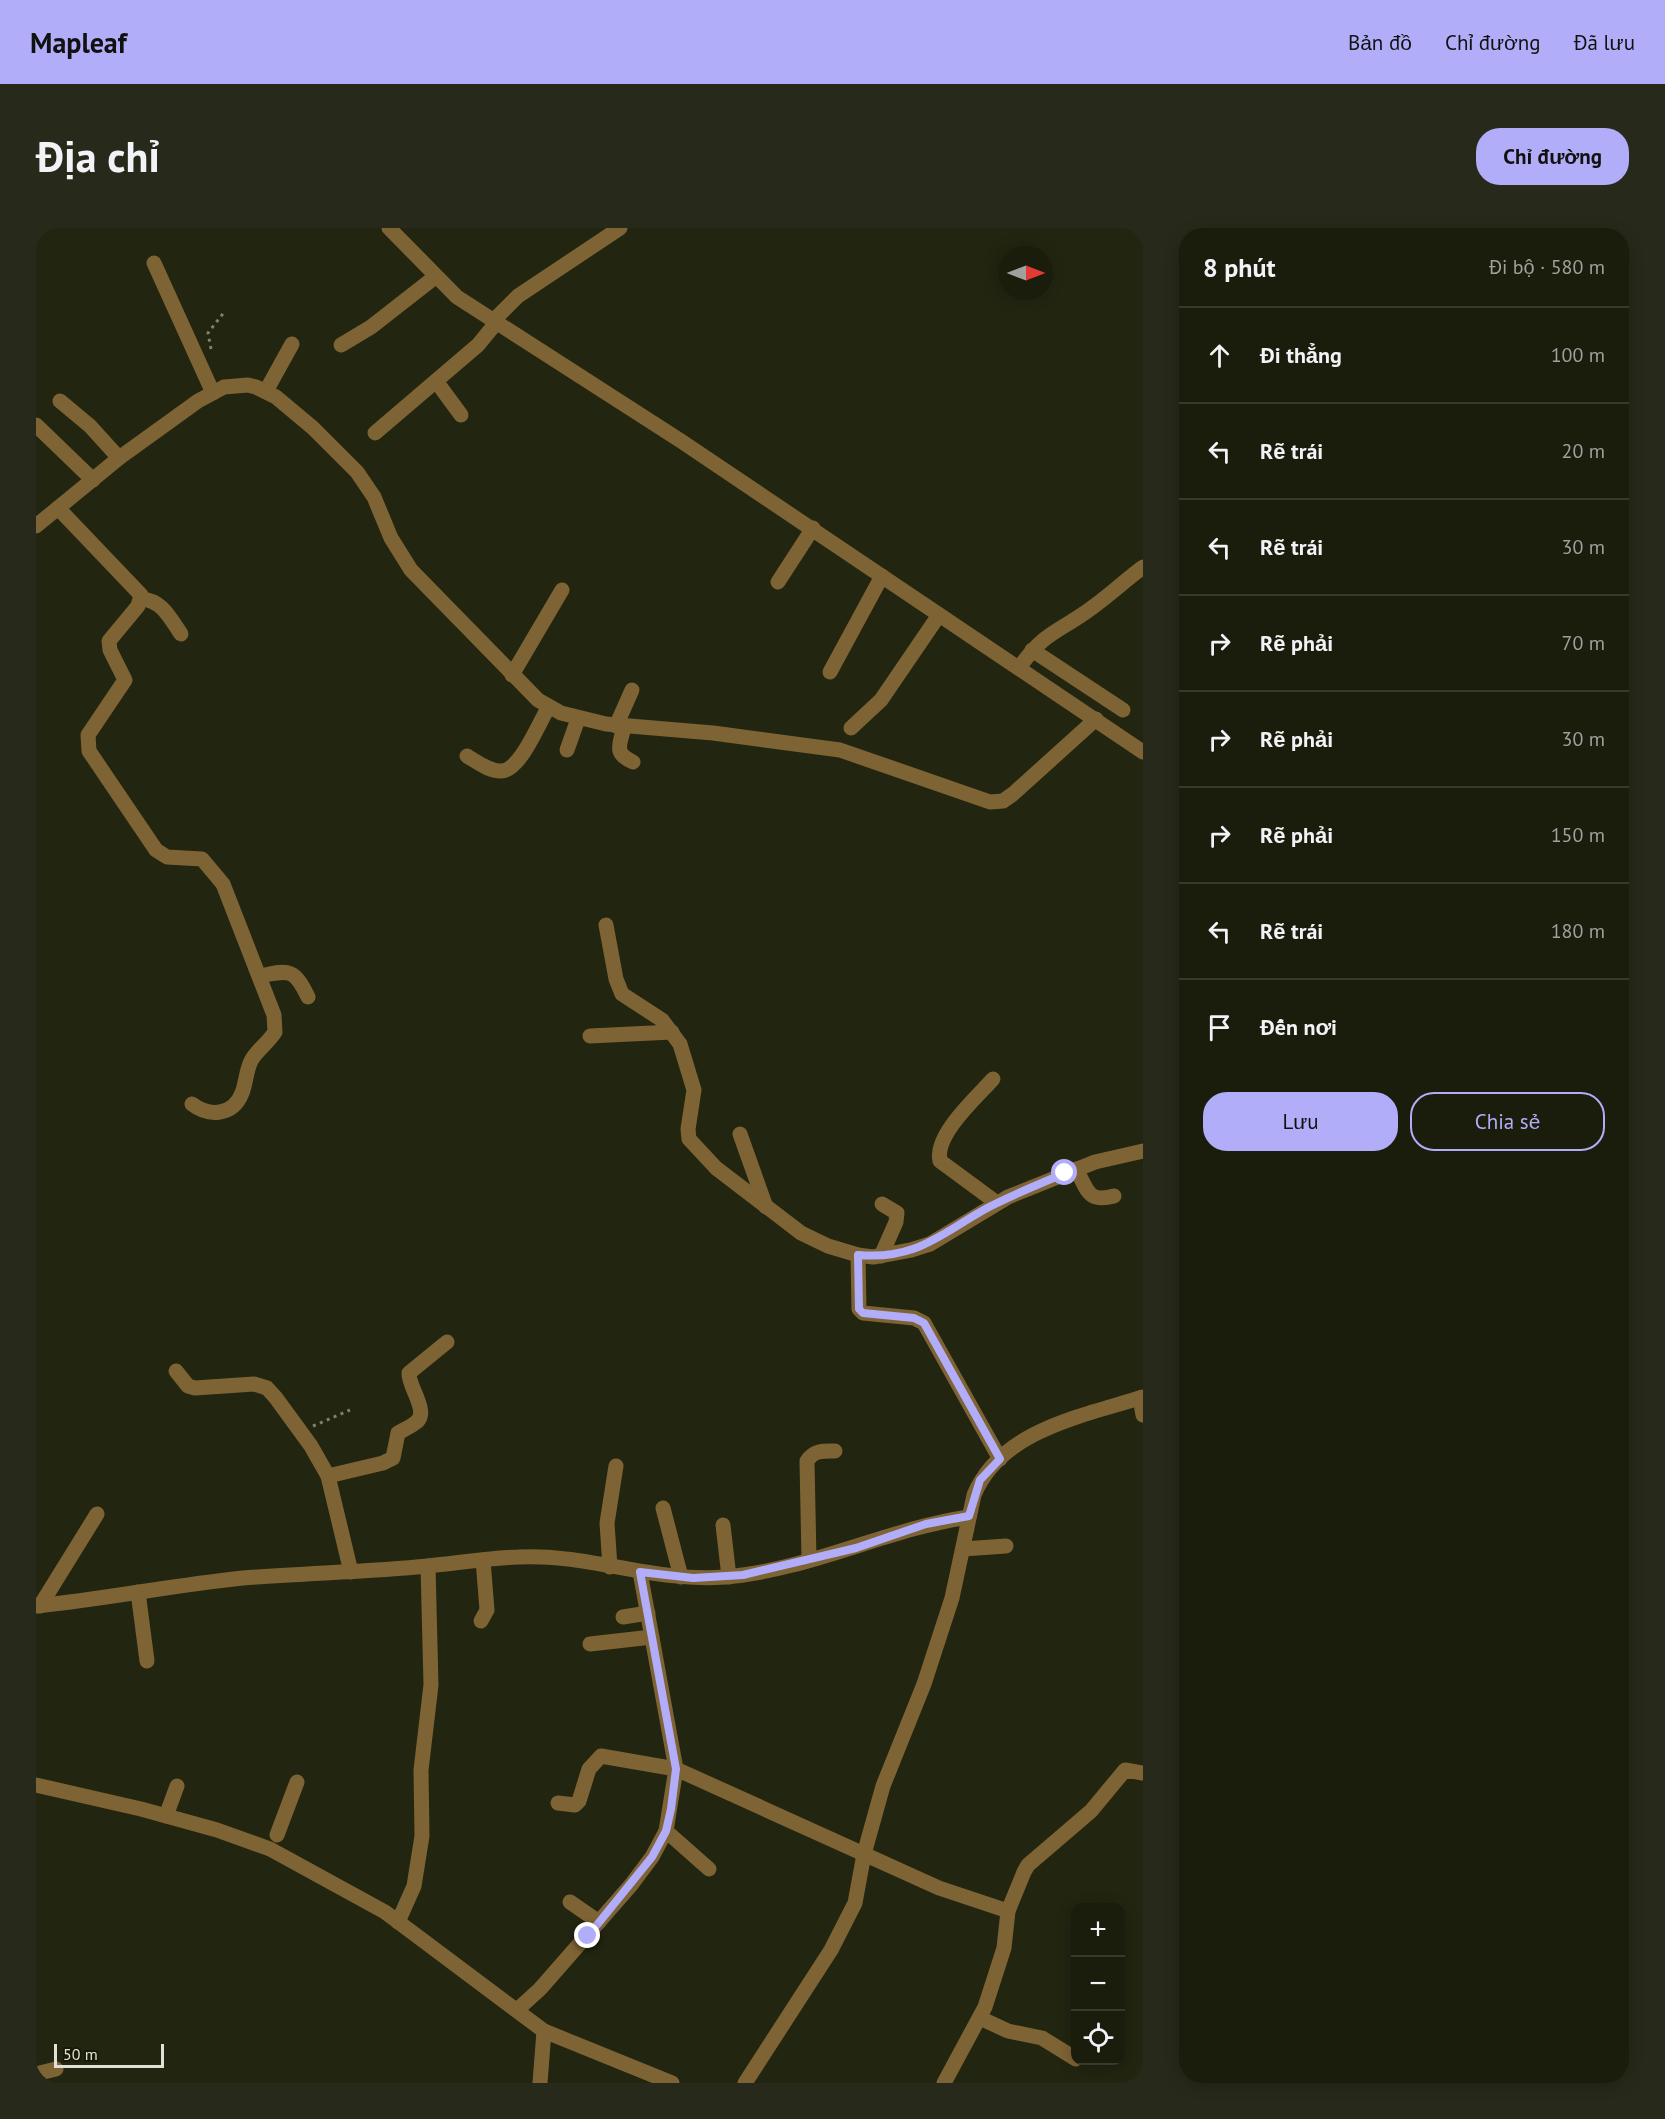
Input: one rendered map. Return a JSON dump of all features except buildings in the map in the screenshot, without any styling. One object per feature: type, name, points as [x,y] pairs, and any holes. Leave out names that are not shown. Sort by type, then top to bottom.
[{"type":"street","points":[[388,228],[435,277],[458,297],[813,528],[1143,752]]},
{"type":"street","points":[[375,433],[484,339],[495,322],[518,296],[620,228]]},
{"type":"street","points":[[154,262],[213,393]]},
{"type":"street","points":[[340,345],[371,327],[435,277]]},
{"type":"street","points":[[266,391],[292,344]]},
{"type":"street","points":[[436,381],[461,415]]},
{"type":"street","points":[[36,526],[119,458],[184,410],[224,387],[248,385],[266,391],[313,428],[357,472],[374,497],[391,538],[411,570],[512,675],[548,708],[578,719],[620,726],[724,734],[840,750],[990,802],[997,802],[1013,794],[1096,719]]},
{"type":"street","points":[[60,401],[90,426],[119,458]]},
{"type":"street","points":[[36,425],[93,480]]},
{"type":"street","points":[[58,508],[140,592],[141,599],[110,641],[110,650],[124,680],[88,735],[89,751],[156,850],[167,857],[202,859],[212,868],[223,884],[274,1015],[275,1032],[252,1059],[241,1096],[235,1104],[217,1114],[207,1113],[192,1104]]},
{"type":"street","points":[[778,582],[813,528]]},
{"type":"street","points":[[1019,668],[1048,634],[1082,615],[1143,567]]},
{"type":"street","points":[[830,672],[882,576]]},
{"type":"street","points":[[512,675],[562,590]]},
{"type":"street","points":[[141,599],[149,600],[162,607],[181,634]]},
{"type":"street","points":[[851,728],[881,700],[939,615]]},
{"type":"street","points":[[1032,650],[1123,710]]},
{"type":"street","points":[[632,690],[620,726],[620,753],[622,757],[633,762]]},
{"type":"street","points":[[468,756],[490,768],[502,771],[509,768],[518,762],[548,708]]},
{"type":"street","points":[[567,750],[578,719]]},
{"type":"street","points":[[606,925],[616,979],[622,994],[662,1020],[680,1044],[694,1090],[688,1129],[689,1139],[704,1158],[766,1207],[801,1233],[828,1246],[858,1255],[881,1256],[930,1244],[997,1203],[1076,1169],[1143,1151]]},
{"type":"street","points":[[260,976],[291,973],[298,977],[308,997]]},
{"type":"street","points":[[590,1036],[672,1032]]},
{"type":"street","points":[[993,1079],[942,1138],[938,1151],[940,1161],[997,1203]]},
{"type":"street","points":[[740,1134],[766,1207]]},
{"type":"street","points":[[1076,1169],[1092,1198],[1098,1200],[1114,1196]]},
{"type":"street","points":[[881,1256],[896,1222],[897,1213],[882,1204]]},
{"type":"street","points":[[858,1255],[859,1309],[863,1313],[914,1318],[924,1323],[1000,1459]]},
{"type":"street","points":[[328,1476],[383,1464],[393,1458],[398,1433],[417,1423],[421,1415],[419,1404],[408,1381],[409,1373],[447,1342]]},
{"type":"street","points":[[176,1371],[188,1386],[195,1388],[254,1384],[267,1388],[301,1432],[328,1476],[351,1572]]},
{"type":"street","points":[[746,2083],[831,1950],[855,1903],[864,1854],[883,1786],[939,1642],[963,1549],[969,1516],[980,1480],[1017,1445],[1043,1431],[1142,1397],[1143,1415]]},
{"type":"street","points":[[809,1560],[807,1461],[811,1455],[821,1451],[835,1451]]},
{"type":"street","points":[[609,1567],[607,1523],[616,1466]]},
{"type":"street","points":[[663,1508],[681,1577]]},
{"type":"street","points":[[38,1606],[97,1514]]},
{"type":"street","points":[[38,1606],[245,1578],[428,1566],[520,1556],[681,1577],[729,1577],[809,1560],[856,1548],[926,1524],[969,1516]]},
{"type":"street","points":[[723,1525],[729,1577]]},
{"type":"street","points":[[963,1549],[1006,1546]]},
{"type":"street","points":[[481,1621],[488,1610],[483,1560]]},
{"type":"street","points":[[398,1922],[414,1886],[422,1836],[421,1770],[431,1685],[428,1566]]},
{"type":"street","points":[[517,2010],[540,1989],[599,1922],[652,1857],[666,1831],[676,1769],[640,1572]]},
{"type":"street","points":[[138,1592],[147,1661]]},
{"type":"street","points":[[623,1617],[648,1614]]},
{"type":"street","points":[[590,1644],[652,1637]]},
{"type":"street","points":[[558,1803],[575,1805],[579,1801],[589,1769],[601,1756],[676,1769],[939,1888],[1008,1911]]},
{"type":"street","points":[[944,2083],[980,2018],[1004,1948],[1008,1911],[1014,1890],[1028,1865],[1080,1822],[1125,1770],[1143,1773]]},
{"type":"street","points":[[273,1843],[297,1782]]},
{"type":"street","points":[[36,1785],[273,1843],[398,1922],[544,2031],[672,2083]]},
{"type":"street","points":[[166,1816],[177,1786]]},
{"type":"street","points":[[666,1831],[709,1869]]},
{"type":"street","points":[[570,1902],[599,1922]]},
{"type":"street","points":[[980,2018],[1008,2031],[1042,2038],[1071,2056]]},
{"type":"street","points":[[540,2083],[544,2031]]},
{"type":"street","points":[[36,2074],[57,2069]]},
{"type":"path","points":[[211,350],[208,333],[225,311]]},
{"type":"path","points":[[301,1432],[350,1410]]},
{"type":"route","points":[[588,1936],[652,1857],[666,1831],[671,1809],[676,1769],[640,1572],[658,1576],[693,1578],[743,1575],[856,1548],[909,1528],[969,1516],[980,1480],[1000,1459],[924,1323],[914,1318],[863,1313],[859,1309],[857,1304],[858,1255],[873,1257],[899,1254],[930,1244],[1008,1197],[1065,1173]]}]
